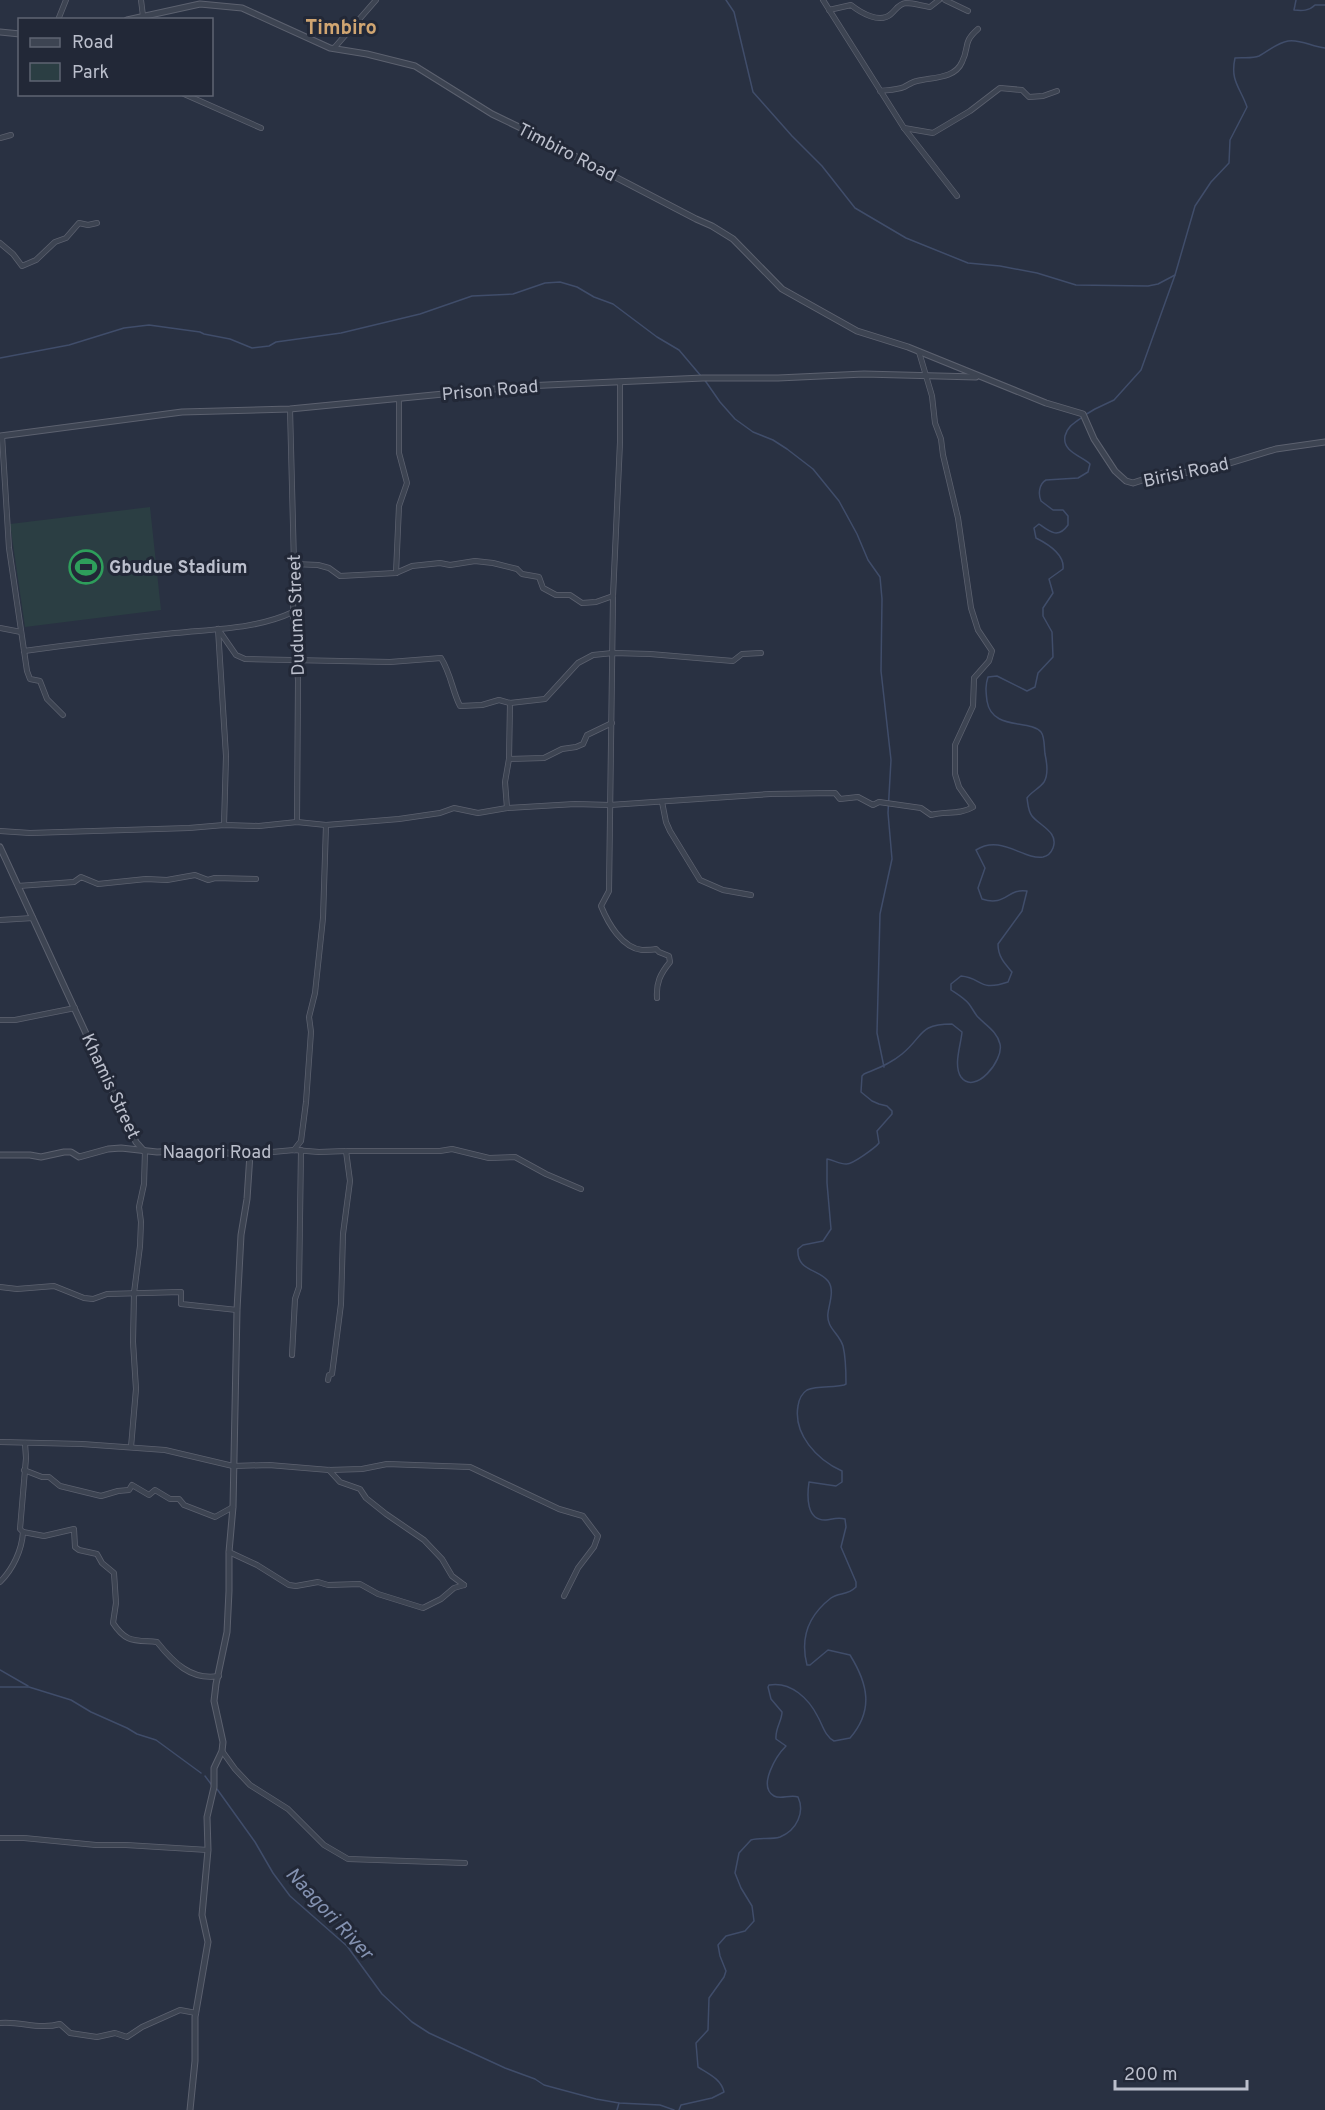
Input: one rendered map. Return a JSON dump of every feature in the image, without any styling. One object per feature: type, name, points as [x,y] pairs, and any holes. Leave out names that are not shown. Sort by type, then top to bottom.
[{"type":"street","points":[[59,18],[66,0]]},
{"type":"street","points":[[141,0],[143,16]]},
{"type":"street","points":[[194,0],[200,4]]},
{"type":"street","points":[[335,47],[376,0]]},
{"type":"street","points":[[823,0],[904,128],[957,196]]},
{"type":"street","points":[[830,10],[851,5],[860,12],[880,19],[890,15],[895,8],[905,3],[930,7],[939,0]]},
{"type":"street","points":[[945,0],[968,11]]},
{"type":"street","name":"Timbiro Road","points":[[135,18],[200,4],[242,8],[330,48],[335,47],[415,66],[492,114],[712,226],[733,239],[776,283],[797,299],[857,331],[919,352],[981,377]]},
{"type":"street","points":[[880,91],[951,74],[962,64],[968,38],[978,29]]},
{"type":"street","points":[[0,32],[18,34]]},
{"type":"street","points":[[904,128],[933,133],[970,111],[1000,88],[1022,90],[1029,97],[1043,96],[1057,91]]},
{"type":"street","points":[[189,96],[261,128]]},
{"type":"street","points":[[0,138],[11,135]]},
{"type":"street","points":[[0,243],[22,266],[36,260],[55,242],[66,238],[79,223],[88,225],[98,223]]},
{"type":"street","points":[[0,831],[30,833],[224,825],[259,826],[297,822],[326,825],[419,816],[454,808],[478,813],[507,808],[575,804],[610,805],[770,794],[835,793],[840,799],[858,797],[873,805],[879,802],[921,808],[931,815],[943,812],[962,813],[973,807],[959,787],[955,774],[955,744],[973,706],[974,678],[989,661],[992,651],[978,630],[971,608],[958,518],[919,352]]},
{"type":"street","name":"Prison Road","points":[[1,436],[182,412],[291,409],[525,386],[864,374],[981,377]]},
{"type":"street","name":"Birisi Road","points":[[981,377],[1046,403],[1083,414],[1094,439],[1115,471],[1126,481],[1133,483],[1164,473],[1200,472],[1276,449],[1325,442]]},
{"type":"street","points":[[620,382],[620,442],[613,596],[609,891],[601,906],[607,922],[628,945],[640,950],[656,950],[669,956],[670,962],[656,986],[657,998]]},
{"type":"street","points":[[396,573],[399,506],[406,483],[399,453],[399,398]]},
{"type":"street","name":"Duduma Street","points":[[291,409],[293,612],[297,659],[297,822]]},
{"type":"street","points":[[1,436],[9,548],[30,679],[40,681],[47,699],[63,715]]},
{"type":"street","points":[[0,549],[9,548]]},
{"type":"street","points":[[294,564],[318,565],[329,568],[340,576],[396,573],[412,566],[440,563],[450,565],[475,561],[493,563],[517,569],[522,574],[540,577],[543,588],[556,595],[570,595],[582,603],[596,602],[613,596]]},
{"type":"street","points":[[24,651],[93,641],[218,629],[274,619],[293,612]]},
{"type":"street","points":[[0,628],[21,632]]},
{"type":"street","points":[[218,629],[236,655],[245,659],[397,662],[441,658],[449,671],[460,706],[482,705],[499,700],[510,703],[545,699],[578,663],[593,656],[613,653],[733,661],[742,654],[761,653]]},
{"type":"street","points":[[218,629],[226,756],[224,825]]},
{"type":"street","points":[[507,808],[505,782],[510,703]]},
{"type":"street","points":[[508,759],[544,758],[562,749],[576,747],[583,744],[587,735],[612,723]]},
{"type":"street","points":[[662,802],[670,831],[700,880],[723,890],[751,896]]},
{"type":"street","points":[[292,1355],[295,1299],[299,1287],[304,1151],[301,1141],[311,1032],[309,1017],[315,993],[323,918],[326,825]]},
{"type":"street","name":"Khamis Street","points":[[0,847],[136,1142],[145,1151],[144,1184],[139,1207],[140,1246],[134,1293],[133,1342],[136,1389],[130,1447]]},
{"type":"street","points":[[18,886],[69,882],[81,877],[98,884],[146,879],[167,880],[195,875],[208,880],[215,878],[256,879]]},
{"type":"street","points":[[0,921],[33,918]]},
{"type":"street","points":[[0,1020],[15,1020],[75,1008]]},
{"type":"street","points":[[294,1150],[301,1141]]},
{"type":"street","name":"Naagori Road","points":[[0,1155],[41,1157],[71,1152],[79,1156],[121,1148],[145,1151],[182,1150],[250,1154],[294,1150],[318,1152],[452,1149],[489,1158],[515,1156],[546,1174],[580,1189]]},
{"type":"street","points":[[328,1380],[329,1375],[332,1374],[341,1304],[343,1234],[350,1181],[346,1150]]},
{"type":"street","points":[[190,2110],[195,2061],[196,2013],[208,1942],[202,1915],[208,1850],[207,1817],[214,1788],[214,1768],[222,1751],[223,1742],[214,1701],[227,1632],[229,1552],[233,1507],[237,1310],[241,1235],[247,1199],[250,1154]]},
{"type":"street","points":[[0,1287],[16,1289],[54,1286],[84,1298],[93,1299],[107,1294],[181,1292],[182,1304],[237,1310]]},
{"type":"street","points":[[0,1442],[81,1444],[165,1450],[233,1466],[269,1465],[328,1470],[362,1469],[387,1464],[470,1467],[559,1509],[583,1516],[598,1536],[594,1547],[578,1568],[564,1596]]},
{"type":"street","points":[[0,1582],[11,1569],[23,1542],[23,1532],[20,1528],[25,1443]]},
{"type":"street","points":[[24,1470],[42,1477],[49,1477],[60,1486],[101,1496],[129,1490],[132,1485],[149,1495],[154,1490],[170,1499],[179,1499],[184,1505],[215,1517],[233,1507]]},
{"type":"street","points":[[229,1552],[289,1584],[296,1586],[318,1582],[328,1585],[360,1584],[378,1594],[423,1608],[441,1599],[454,1588],[464,1585],[452,1576],[442,1559],[424,1540],[386,1514],[366,1498],[360,1490],[340,1482],[328,1470]]},
{"type":"street","points":[[23,1532],[44,1536],[74,1529],[75,1547],[97,1554],[102,1563],[114,1573],[116,1603],[113,1623],[121,1635],[135,1641],[157,1642],[175,1664],[206,1679],[219,1676]]},
{"type":"street","points":[[222,1751],[235,1769],[258,1791],[288,1809],[324,1845],[348,1859],[465,1863]]},
{"type":"street","points":[[0,1838],[208,1850]]},
{"type":"street","points":[[0,2023],[17,2022],[45,2027],[60,2024],[70,2033],[97,2037],[115,2033],[127,2037],[142,2027],[180,2010],[196,2013]]},
{"type":"green space","name":"Gbudue Stadium","points":[[150,507],[161,610],[25,627],[10,524]]},
{"type":"waterway","points":[[726,0],[734,12],[753,92],[822,166],[855,208],[906,238],[968,263],[1037,273],[1076,285],[1148,286],[1158,284],[1175,275]]},
{"type":"waterway","points":[[1296,0],[1294,10],[1325,5]]},
{"type":"waterway","points":[[1085,415],[1114,400],[1141,370],[1175,275],[1195,206],[1211,182],[1229,163],[1230,140],[1247,107],[1236,84],[1235,58],[1256,57],[1288,41],[1325,48]]},
{"type":"waterway","points":[[0,358],[69,345],[124,328],[149,325],[200,332],[230,339],[252,348],[269,346],[276,342],[341,333],[420,314],[472,296],[513,294],[545,283],[560,282],[577,287],[613,304],[657,337],[679,350],[701,376]]},
{"type":"waterway","points":[[704,379],[735,419],[753,432],[773,440],[813,469],[839,501],[868,560],[880,577],[881,671],[891,760],[888,813],[892,859],[880,914],[877,1033],[884,1067]]},
{"type":"waterway","points":[[679,2110],[681,2105],[712,2098],[724,2092],[717,2080],[698,2067],[696,2043],[708,2030],[709,1998],[726,1971],[718,1945],[726,1936],[745,1931],[754,1921],[752,1906],[735,1873],[739,1853],[751,1840],[777,1838],[786,1834],[795,1825],[800,1814],[798,1797],[774,1796],[767,1785],[770,1771],[786,1746],[776,1739],[782,1712],[771,1699],[768,1687],[777,1684],[798,1693],[810,1704],[826,1734],[834,1741],[850,1738],[863,1717],[866,1697],[864,1687],[850,1655],[828,1650],[810,1665],[807,1665],[805,1655],[808,1628],[817,1612],[831,1598],[853,1590],[856,1582],[841,1547],[846,1527],[845,1519],[819,1519],[809,1507],[809,1482],[836,1486],[842,1482],[842,1471],[816,1453],[803,1436],[797,1416],[799,1401],[807,1390],[846,1384],[846,1370],[843,1346],[828,1318],[830,1285],[824,1277],[804,1266],[798,1256],[798,1249],[803,1245],[823,1241],[831,1229],[827,1159],[849,1164],[864,1155],[879,1143],[877,1131],[892,1114],[887,1106],[872,1101],[861,1092],[864,1074],[884,1066],[902,1054],[927,1029],[941,1025],[952,1024],[962,1032],[958,1067],[961,1077],[967,1082],[981,1079],[998,1059],[1000,1044],[996,1035],[967,1002],[951,990],[951,984],[961,976],[991,986],[1008,982],[1012,972],[1004,963],[998,944],[1022,911],[1027,891],[1015,892],[996,901],[982,899],[978,888],[985,868],[976,850],[994,845],[1035,857],[1043,857],[1050,853],[1054,842],[1051,833],[1035,820],[1028,807],[1027,798],[1047,776],[1042,734],[1035,728],[1003,721],[996,717],[987,701],[986,683],[988,677],[997,676],[1027,691],[1035,687],[1038,673],[1053,657],[1052,632],[1043,616],[1043,608],[1053,593],[1049,579],[1063,569],[1063,564],[1055,550],[1036,538],[1034,528],[1039,524],[1050,532],[1057,533],[1068,525],[1068,516],[1063,510],[1053,510],[1041,501],[1040,489],[1046,480],[1078,478],[1088,472],[1090,464],[1069,450],[1065,441],[1067,430],[1081,418]]},
{"type":"waterway","points":[[0,1670],[28,1686]]},
{"type":"waterway","name":"Naagori River","points":[[0,1687],[29,1687],[71,1700],[137,1734],[156,1740],[201,1773]]},
{"type":"waterway","name":"Naagori River","points":[[205,1776],[211,1784]]},
{"type":"waterway","name":"Naagori River","points":[[217,1789],[290,1896],[347,1946],[382,1994],[412,2022],[429,2033],[544,2085],[596,2099],[619,2103],[660,2105],[674,2110]]},
{"type":"waterway","name":"Naagori River","points":[[617,2110],[619,2103]]},
{"type":"place","name":"Gbudue Stadium","points":[[86,567]]},
{"type":"district","name":"Timbiro","points":[[341,27]]}]
